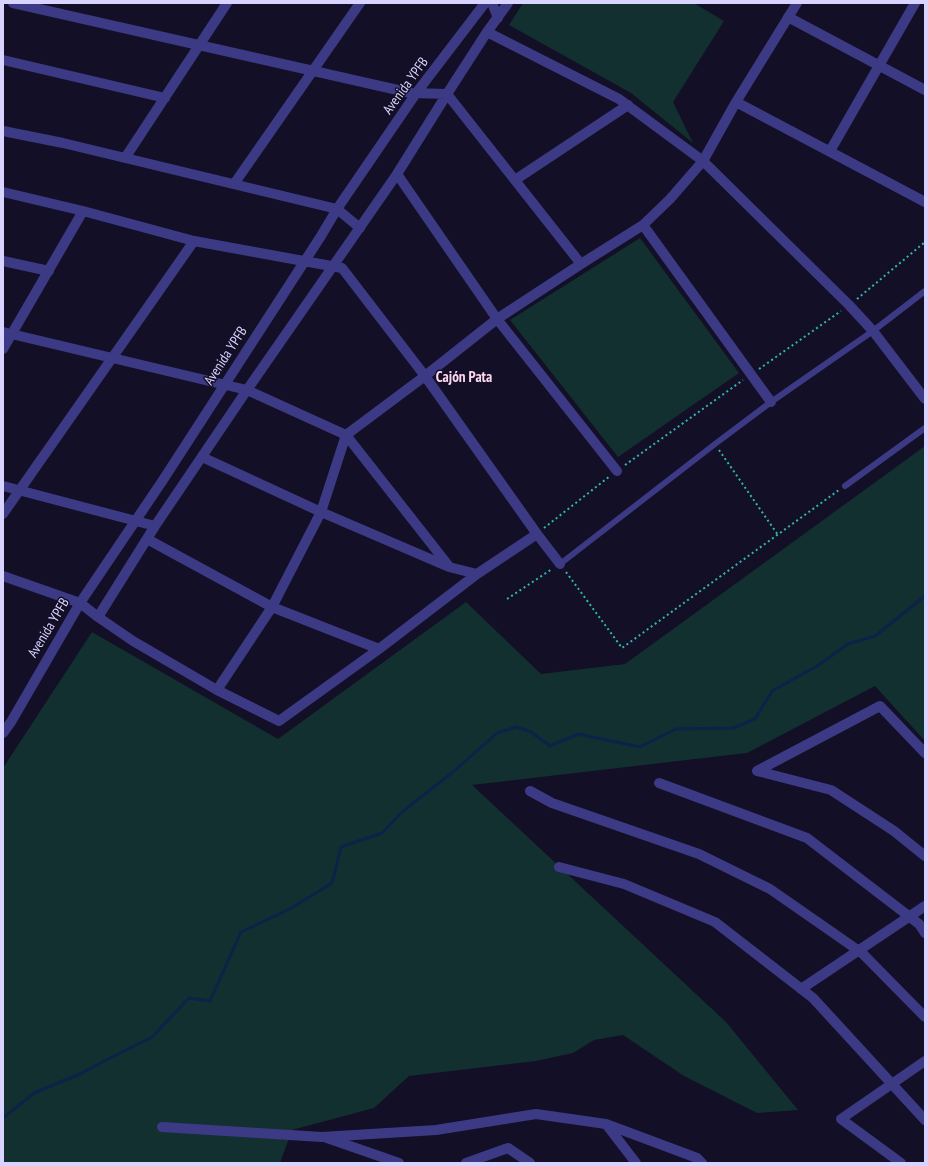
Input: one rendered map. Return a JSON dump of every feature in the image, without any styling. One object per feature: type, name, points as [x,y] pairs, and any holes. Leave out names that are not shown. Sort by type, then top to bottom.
[{"type":"street","points":[[14,3],[411,92],[447,94],[581,264]]},
{"type":"street","points":[[125,158],[227,3]]},
{"type":"street","points":[[234,184],[360,3]]},
{"type":"street","name":"Avenida YPFB","points":[[3,733],[7,720],[80,603],[225,384],[337,209],[417,92],[485,3]]},
{"type":"street","points":[[492,3],[498,18]]},
{"type":"street","points":[[98,617],[155,526],[247,390],[397,174],[447,94],[508,3]]},
{"type":"street","points":[[217,690],[272,607],[322,512],[346,435],[425,376],[497,319],[643,225],[670,200],[703,161],[736,102],[796,3]]},
{"type":"street","points":[[830,151],[915,3]]},
{"type":"street","points":[[788,17],[925,90]]},
{"type":"street","points":[[488,32],[619,99],[703,161],[849,305],[873,331],[925,399]]},
{"type":"street","points":[[3,60],[164,98]]},
{"type":"street","points":[[736,102],[925,202]]},
{"type":"street","points":[[515,180],[628,105]]},
{"type":"street","points":[[3,131],[63,143],[337,209],[360,228]]},
{"type":"street","points":[[397,174],[497,319],[617,471]]},
{"type":"street","points":[[3,192],[83,211],[194,241],[342,268],[425,376],[560,564]]},
{"type":"street","points":[[3,349],[8,333],[49,271],[83,211]]},
{"type":"street","points":[[643,225],[771,402]]},
{"type":"street","points":[[3,514],[194,241]]},
{"type":"street","points":[[3,261],[49,271]]},
{"type":"street","points":[[8,333],[247,390],[346,435],[449,567]]},
{"type":"street","points":[[202,457],[322,512],[449,567],[477,574]]},
{"type":"street","points":[[3,486],[155,526]]},
{"type":"street","points":[[3,576],[80,603],[133,641],[217,690],[279,721],[378,649],[477,574],[537,534]]},
{"type":"street","points":[[147,539],[272,607],[378,649]]},
{"type":"street","points":[[925,753],[880,706],[757,771],[831,790],[894,831],[925,856]]},
{"type":"street","points":[[658,783],[807,838],[919,924],[925,933]]},
{"type":"street","points":[[530,791],[552,803],[706,857],[770,889],[859,950],[925,1017]]},
{"type":"street","points":[[559,867],[624,884],[715,922],[813,998],[925,1120]]},
{"type":"street","points":[[801,989],[925,906]]},
{"type":"street","points":[[901,1163],[841,1119],[925,1061]]},
{"type":"street","points":[[162,1127],[322,1137],[436,1130],[536,1114],[606,1124],[697,1158],[702,1163]]},
{"type":"street","points":[[606,1124],[636,1163]]},
{"type":"street","points":[[322,1137],[399,1163]]},
{"type":"street","points":[[466,1163],[508,1148],[530,1163]]},
{"type":"lane","points":[[560,564],[771,402],[873,331],[925,291]]},
{"type":"lane","points":[[845,486],[925,428]]},
{"type":"path","points":[[537,534],[617,471],[849,305],[925,242]]},
{"type":"path","points":[[715,444],[778,535]]},
{"type":"path","points":[[507,599],[560,564],[622,648],[845,486]]},
{"type":"green space","points":[[523,3],[694,3],[724,21],[673,102],[693,143],[631,93],[509,25]]},
{"type":"green space","points":[[640,238],[739,373],[618,457],[510,320]]},
{"type":"green space","points":[[925,446],[925,741],[875,686],[747,753],[472,785],[726,1022],[798,1110],[757,1113],[684,1076],[623,1035],[594,1040],[573,1053],[536,1061],[409,1076],[374,1108],[292,1130],[280,1163],[3,1163],[3,768],[92,632],[278,739],[466,602],[541,674],[625,664]]},
{"type":"waterway","points":[[3,1118],[34,1093],[80,1074],[152,1037],[189,998],[210,1001],[241,932],[290,909],[332,883],[341,847],[382,833],[402,812],[453,772],[497,733],[517,727],[531,732],[550,746],[578,734],[640,747],[676,729],[733,728],[755,719],[772,691],[817,666],[848,644],[875,636],[925,596]]},
{"type":"district","name":"Cajón Pata","points":[[464,378]]}]
